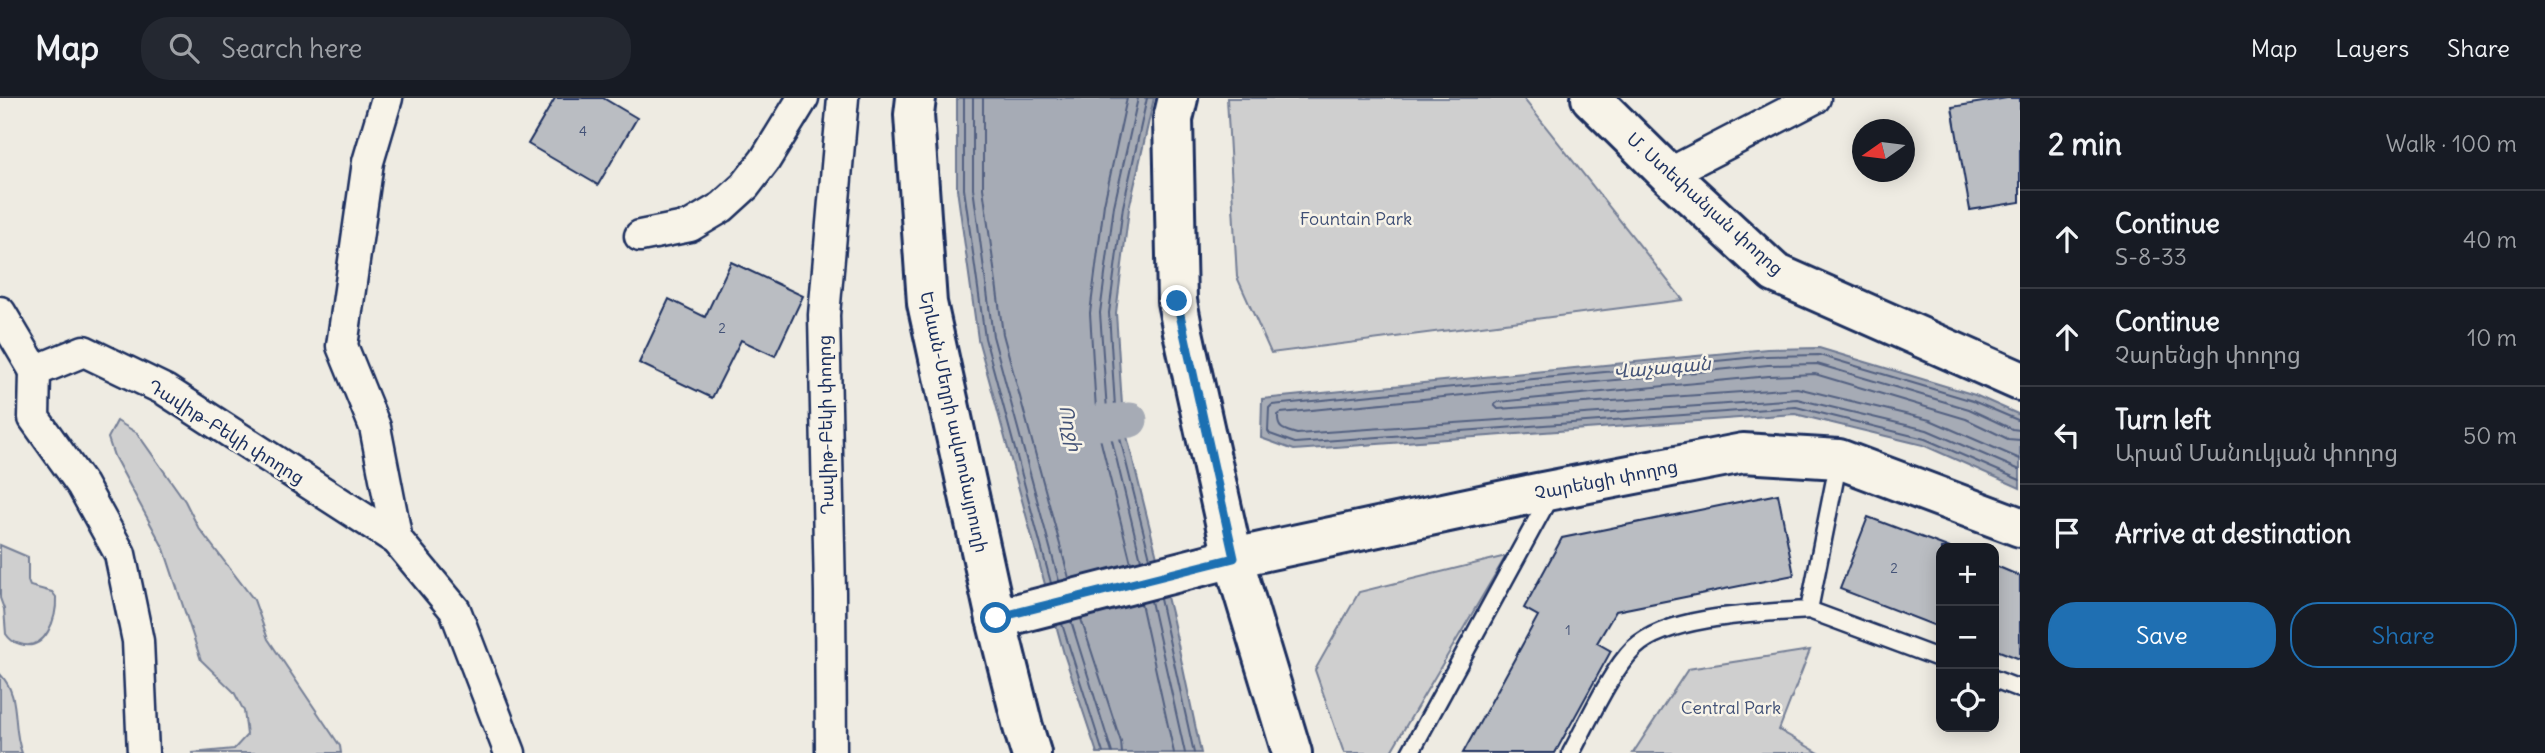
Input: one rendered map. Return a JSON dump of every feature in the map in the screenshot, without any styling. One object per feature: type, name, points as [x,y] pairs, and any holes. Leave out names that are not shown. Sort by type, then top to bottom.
[{"type":"main road","name":"Երևան-Մեղրի ավտոմայրուղի","points":[[916,98],[914,115],[926,303],[1012,615],[1024,744]]},
{"type":"main road","points":[[1178,98],[1173,119],[1177,301],[1234,558],[1292,753]]},
{"type":"main road","name":"Մ. Ստեփանյան փողոց","points":[[1591,98],[1775,273],[2020,381]]},
{"type":"main road","name":"Չարենցի փողոց","points":[[1012,615],[1234,558],[1553,490],[1743,453],[1839,459],[2020,527]]},
{"type":"street","name":"Դավիթ-Բեկի փողոց","points":[[387,98],[368,162],[342,346],[375,427],[397,540]]},
{"type":"street","points":[[640,236],[690,226],[722,207],[745,186],[765,160],[803,98]]},
{"type":"street","name":"Դավիթ-Բեկի փողոց","points":[[831,753],[824,314],[843,98]]},
{"type":"street","points":[[1668,174],[1815,98]]},
{"type":"street","points":[[0,312],[35,371],[34,418],[82,485],[120,554],[138,641],[143,753]]},
{"type":"street","points":[[0,349],[35,371]]},
{"type":"street","name":"Դավիթ-Բեկի փողոց","points":[[35,371],[84,351],[165,390],[397,540],[454,610],[510,753]]},
{"type":"lane","points":[[1809,610],[1839,459]]},
{"type":"lane","points":[[1410,753],[1553,490]]},
{"type":"lane","points":[[1571,753],[1634,648],[1658,631],[1728,616],[1809,610],[1936,657]]},
{"type":"lane","points":[[1999,681],[2020,689]]},
{"type":"green space","name":"Fountain Park","points":[[1227,98],[1523,98],[1683,300],[1271,353],[1237,277]]},
{"type":"green space","points":[[117,421],[137,433],[185,501],[198,527],[254,600],[268,639],[340,746],[341,753],[192,753],[234,749],[247,735],[244,711],[234,692],[201,660],[164,549],[114,456],[108,438]]},
{"type":"green space","points":[[0,545],[28,557],[30,586],[52,592],[56,597],[52,623],[37,643],[20,644],[6,634],[4,609],[0,598]]},
{"type":"green space","points":[[1506,556],[1390,753],[1344,753],[1315,670],[1359,592]]},
{"type":"green space","name":"Central Park","points":[[1810,650],[1779,730],[1819,753],[1633,753],[1688,669]]},
{"type":"green space","points":[[0,674],[7,683],[14,702],[22,753],[0,753]]},
{"type":"water","name":"Ողջի","points":[[957,98],[1154,98],[1129,209],[1116,313],[1123,420],[1173,621],[1201,753],[1097,753],[1064,654],[978,339],[957,189]]},
{"type":"water","name":"Վաչագան","points":[[1819,348],[1975,395],[2020,415],[2020,488],[1923,445],[1795,414],[1294,450],[1261,438],[1262,399],[1767,349]]},
{"type":"building","points":[[555,98],[603,98],[637,118],[598,185],[528,144]]},
{"type":"building","points":[[2020,98],[2020,202],[1970,210],[1952,107]]},
{"type":"building","points":[[731,262],[803,296],[775,356],[741,340],[712,398],[639,363],[669,299],[705,317]]},
{"type":"building","points":[[1778,494],[1794,575],[1616,611],[1597,643],[1611,651],[1555,753],[1463,753],[1538,616],[1524,608],[1562,538]]},
{"type":"building","points":[[1868,517],[1937,543],[1936,626],[1840,589]]},
{"type":"building","points":[[1999,567],[2020,576],[2020,659],[1999,651]]},
{"type":"waterway","name":"Ողջի","points":[[1075,425],[1130,420]]},
{"type":"route","points":[[996,618],[1234,558],[1177,301]]}]
